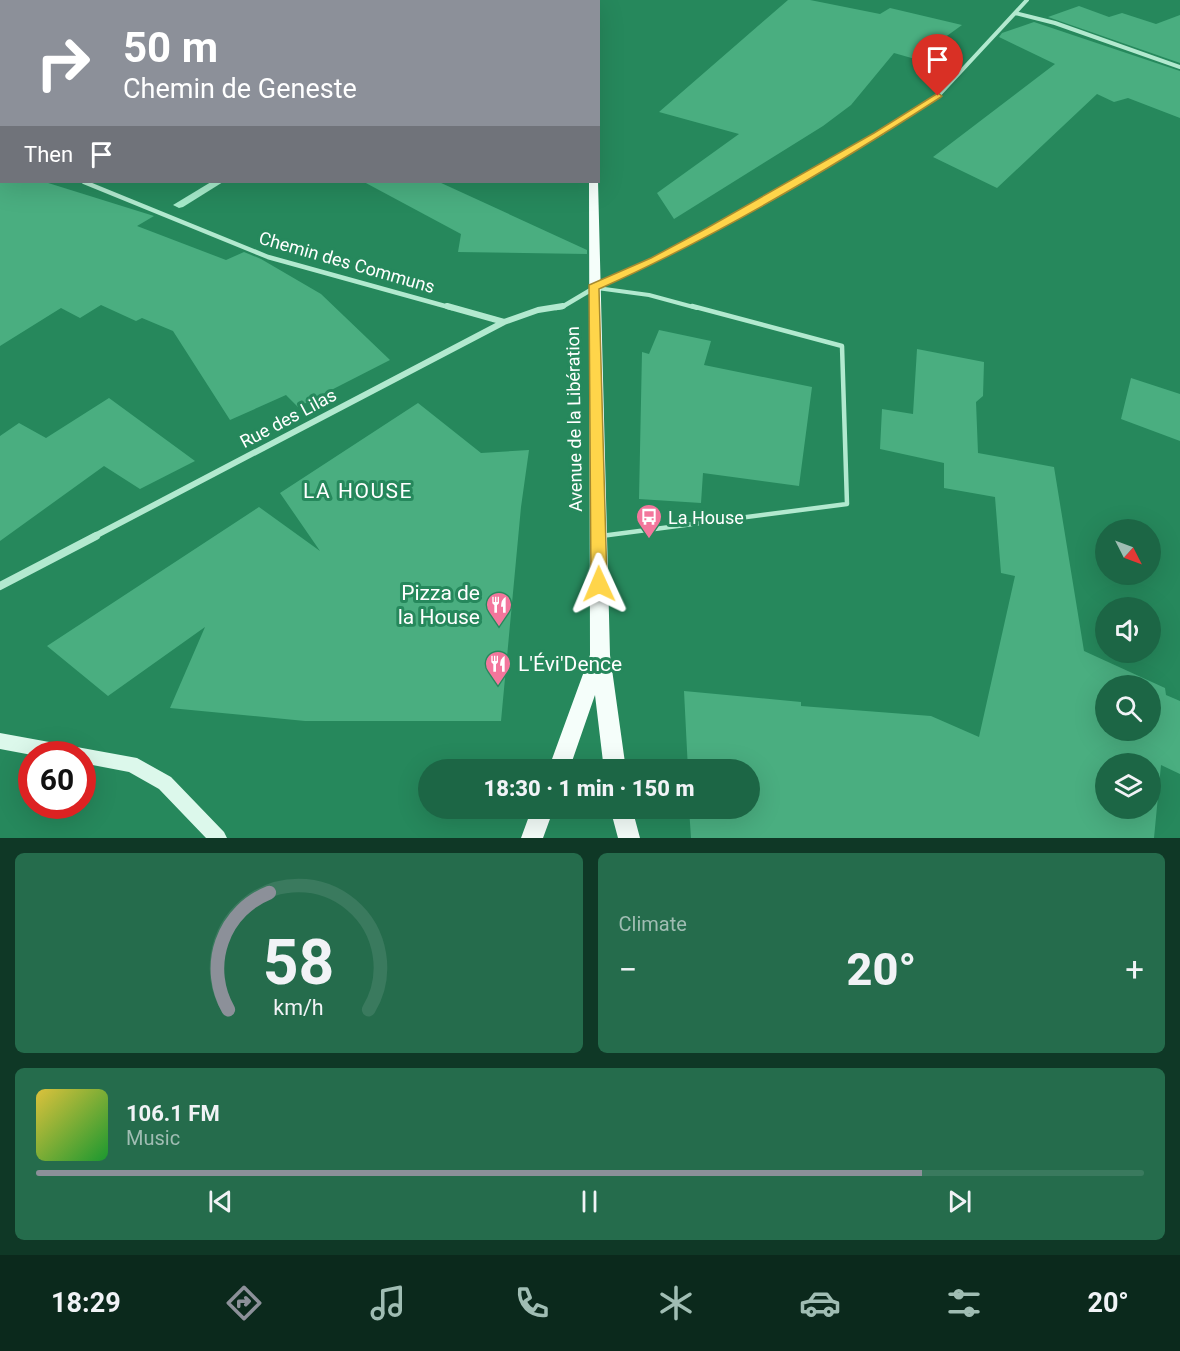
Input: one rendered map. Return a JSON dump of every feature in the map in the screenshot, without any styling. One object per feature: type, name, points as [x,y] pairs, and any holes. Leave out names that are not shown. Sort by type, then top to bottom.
[{"type":"main road","name":"Avenue de la Libération","points":[[594,183],[600,655],[614,759]]},
{"type":"main road","name":"Avenue de la Libération","points":[[562,759],[600,655]]},
{"type":"main road","points":[[532,838],[539,819]]},
{"type":"main road","points":[[624,819],[629,838]]},
{"type":"street","name":"Rue des Lilas","points":[[0,586],[504,322],[538,310],[562,307],[594,288],[711,231],[878,135],[938,96],[1027,0]]},
{"type":"street","points":[[1015,14],[1055,23],[1180,67]]},
{"type":"street","name":"Chemin des Communs","points":[[86,183],[268,257],[504,322]]},
{"type":"street","points":[[1,743],[18,745]]},
{"type":"street","points":[[96,758],[131,764],[165,783],[213,835]]},
{"type":"lane","points":[[594,288],[649,295],[842,346],[847,504],[598,536]]},
{"type":"building","points":[[788,0],[810,0],[880,14],[890,8],[962,25],[915,59],[894,53],[851,105],[823,126],[674,219],[657,193],[739,134],[659,112]]},
{"type":"building","points":[[1079,6],[1109,17],[1122,13],[1156,24],[1180,15],[1180,63],[1048,17]]},
{"type":"building","points":[[1034,22],[1180,71],[1180,118],[1128,98],[1114,102],[1097,94],[997,188],[933,157],[1055,64],[999,37],[1002,33]]},
{"type":"building","points":[[0,183],[48,183],[154,216],[137,226],[226,260],[244,252],[261,259],[321,294],[390,360],[298,407],[286,395],[230,420],[173,331],[142,318],[136,321],[101,305],[80,318],[61,308],[0,346]]},
{"type":"building","points":[[366,183],[441,183],[587,250],[587,254],[458,252],[461,234]]},
{"type":"building","points":[[659,330],[711,341],[704,365],[812,387],[799,486],[703,473],[701,503],[639,499],[642,352],[649,354]]},
{"type":"building","points":[[917,349],[984,362],[983,396],[976,402],[978,453],[1054,467],[1084,651],[1095,656],[1095,663],[1110,663],[1137,675],[1095,675],[1095,741],[1161,741],[1161,686],[1165,688],[1166,695],[1180,701],[1180,774],[1161,765],[1161,753],[1095,753],[1095,819],[1156,819],[1154,838],[691,838],[690,819],[760,819],[760,759],[687,759],[684,691],[801,702],[801,706],[931,716],[979,737],[1015,576],[1001,573],[995,497],[944,488],[944,463],[880,449],[882,409],[913,414]]},
{"type":"building","points":[[1131,378],[1180,394],[1180,441],[1121,419]]},
{"type":"building","points":[[109,398],[195,461],[140,489],[104,466],[0,541],[0,436],[19,423],[46,438]]},
{"type":"building","points":[[418,403],[481,453],[529,450],[521,507],[501,721],[305,721],[170,708],[205,627],[108,696],[47,646],[259,507],[320,551],[280,493]]},
{"type":"waterway","points":[[179,205],[216,183]]},
{"type":"place","name":"La House","points":[[649,540]]},
{"type":"place","name":"Pizza de la House","points":[[499,628]]},
{"type":"place","name":"L'Évi'Dence","points":[[498,687]]},
{"type":"district","name":"LA HOUSE","points":[[358,491]]},
{"type":"route","points":[[599,584],[594,288],[711,231],[878,135],[938,96]]}]
